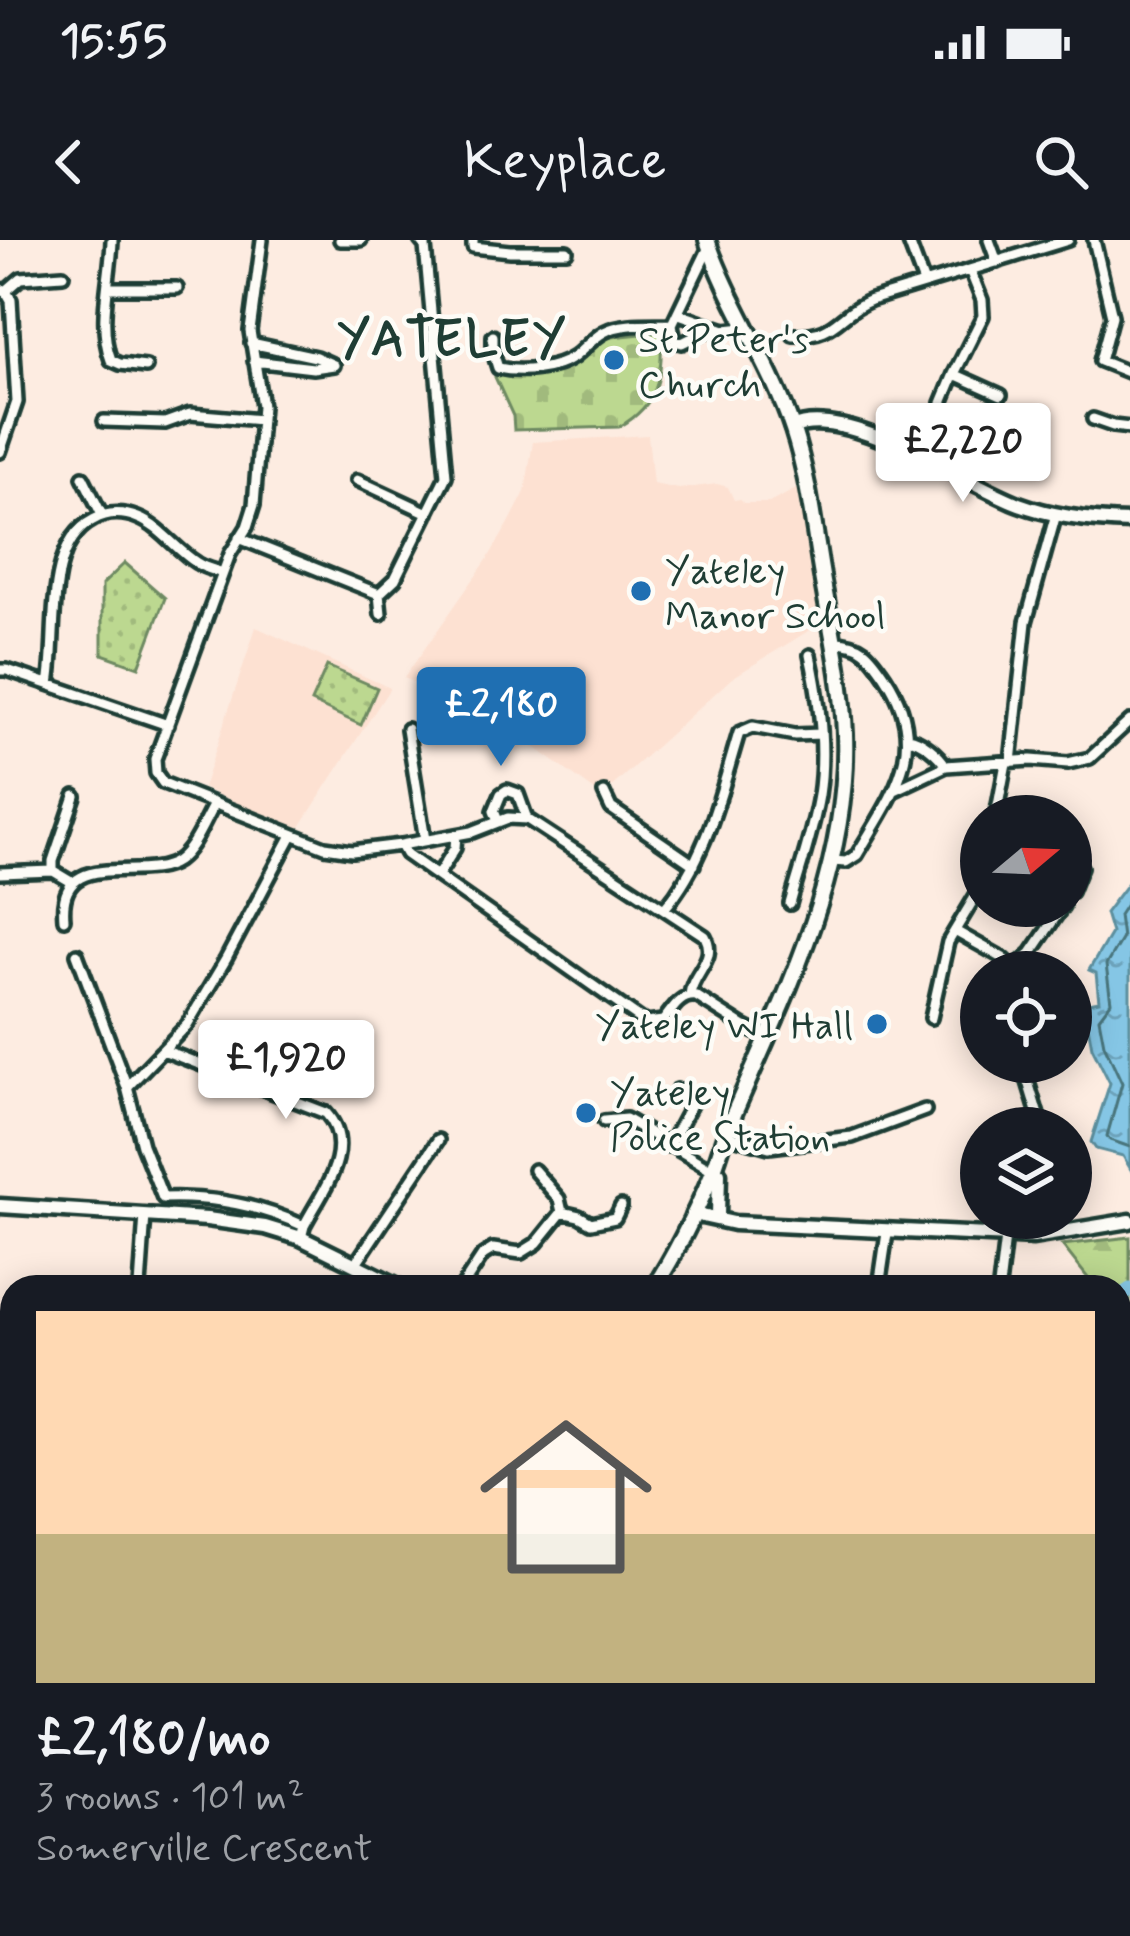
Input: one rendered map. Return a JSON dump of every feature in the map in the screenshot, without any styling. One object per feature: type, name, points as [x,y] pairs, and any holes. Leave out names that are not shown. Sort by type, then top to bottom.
[{"type":"main road","points":[[661,1275],[706,1213],[738,1110],[810,934],[832,861],[845,765],[843,697],[803,468],[792,428],[708,243]]},
{"type":"street","points":[[112,240],[106,347],[111,360],[146,367]]},
{"type":"street","points":[[262,240],[250,331],[262,406],[254,505],[223,573],[155,759],[156,773],[163,783],[325,848],[352,851],[401,844],[472,832],[497,820],[527,819],[705,937],[710,956],[689,995]]},
{"type":"street","points":[[340,240],[361,240]]},
{"type":"street","points":[[379,594],[395,579],[446,476],[420,240]]},
{"type":"street","points":[[908,240],[924,283]]},
{"type":"street","points":[[989,240],[998,262]]},
{"type":"street","points":[[793,335],[818,334],[836,326],[858,305],[1068,240]]},
{"type":"street","points":[[1094,240],[1112,316],[1100,361],[1130,373]]},
{"type":"street","points":[[708,243],[675,319],[674,340],[682,344],[714,327]]},
{"type":"street","points":[[459,247],[567,250]]},
{"type":"street","points":[[942,403],[983,316],[970,270]]},
{"type":"street","points":[[0,452],[16,406],[11,300],[3,290],[21,278],[63,275]]},
{"type":"street","points":[[108,288],[177,288]]},
{"type":"street","points":[[1112,316],[1130,314]]},
{"type":"street","points":[[493,336],[498,368],[510,370],[568,362],[604,332],[618,328],[675,319],[725,330],[744,328]]},
{"type":"street","points":[[251,343],[334,364],[313,368],[254,361]]},
{"type":"street","points":[[954,374],[1001,394]]},
{"type":"street","points":[[0,405],[16,406]]},
{"type":"street","points":[[104,422],[165,423],[190,415],[261,420]]},
{"type":"street","points":[[1093,418],[1130,428]]},
{"type":"street","points":[[792,428],[818,422],[854,427],[1022,505],[1056,514],[1130,522]]},
{"type":"street","points":[[83,476],[102,515]]},
{"type":"street","points":[[357,480],[428,513]]},
{"type":"street","points":[[1001,795],[1026,622],[1056,514]]},
{"type":"street","points":[[49,684],[54,610],[64,559],[86,523],[102,515],[135,516],[197,563],[223,573]]},
{"type":"street","points":[[239,538],[379,594]]},
{"type":"street","points":[[379,594],[381,614]]},
{"type":"street","points":[[832,861],[846,862],[857,855],[895,790],[908,737],[890,685],[874,661],[856,644],[834,642]]},
{"type":"street","points":[[790,904],[818,797],[821,734],[810,655]]},
{"type":"street","points":[[0,670],[168,725]]},
{"type":"street","points":[[895,790],[946,766],[1068,763],[1090,758],[1130,721]]},
{"type":"street","points":[[664,909],[683,887],[703,850],[740,733],[754,727],[795,735],[821,734]]},
{"type":"street","points":[[407,728],[425,840]]},
{"type":"street","points":[[908,737],[946,766]]},
{"type":"street","points":[[497,820],[494,811],[507,790],[518,794],[527,819]]},
{"type":"street","points":[[604,793],[610,808],[694,865]]},
{"type":"street","points":[[53,871],[75,796]]},
{"type":"street","points":[[64,919],[64,901],[73,883],[90,873],[173,864],[184,855],[214,804]]},
{"type":"street","points":[[127,1087],[187,1025],[292,835]]},
{"type":"street","points":[[438,875],[455,848],[456,835]]},
{"type":"street","points":[[401,844],[406,854],[646,1023],[663,1021],[679,1001],[696,995],[767,1038]]},
{"type":"street","points":[[0,873],[53,871],[73,883]]},
{"type":"street","points":[[920,1007],[932,1014],[946,950],[960,923]]},
{"type":"street","points":[[955,931],[991,951]]},
{"type":"street","points":[[77,954],[163,1198]]},
{"type":"street","points":[[163,1050],[332,1119],[340,1155],[303,1232]]},
{"type":"street","points":[[669,1145],[699,1100],[677,1090]]},
{"type":"street","points":[[729,1136],[770,1147],[852,1137],[925,1110]]},
{"type":"street","points":[[604,1121],[626,1119],[716,1172]]},
{"type":"street","points":[[356,1263],[438,1140]]},
{"type":"street","points":[[534,1170],[559,1199],[562,1212]]},
{"type":"street","points":[[141,1275],[148,1215],[152,1205],[163,1198],[230,1201],[267,1210],[376,1275]]},
{"type":"street","points":[[0,1206],[148,1215],[303,1232]]},
{"type":"street","points":[[562,1212],[591,1223],[615,1218],[621,1206]]},
{"type":"street","points":[[470,1275],[493,1249],[521,1253],[537,1243],[562,1212]]},
{"type":"street","points":[[706,1213],[887,1233],[960,1235]]},
{"type":"street","points":[[1092,1228],[1130,1221]]},
{"type":"street","points":[[881,1275],[887,1233]]},
{"type":"street","points":[[1000,1275],[1005,1239]]},
{"type":"shaded area","name":"Yateley Manor School","points":[[648,435],[653,484],[679,489],[717,484],[728,487],[734,500],[743,503],[769,503],[798,488],[823,622],[732,678],[599,794],[497,720],[404,678],[509,523],[525,492],[533,442]]},
{"type":"shaded area","points":[[256,627],[390,688],[298,830],[203,788]]},
{"type":"green space","points":[[661,332],[656,387],[633,418],[619,427],[514,430],[497,375],[559,369],[575,362],[602,338]]},
{"type":"green space","points":[[125,563],[165,598],[139,667],[102,654],[102,585]]},
{"type":"green space","points":[[327,666],[377,688],[361,725],[311,702]]},
{"type":"green space","points":[[1130,1237],[1130,1275],[1086,1275],[1062,1245]]},
{"type":"water","points":[[1130,880],[1130,1168],[1123,1156],[1096,1149],[1092,1143],[1110,1083],[1092,1047],[1092,1002],[1099,1001],[1092,965],[1111,933],[1105,913]]},
{"type":"place","name":"St Peter's Church","points":[[614,360]]},
{"type":"place","name":"Yateley Manor School","points":[[641,591]]},
{"type":"place","name":"Yateley WI Hall","points":[[877,1024]]},
{"type":"place","name":"Yateley Police Station","points":[[586,1113]]},
{"type":"district","name":"YATELEY","points":[[453,337]]}]
